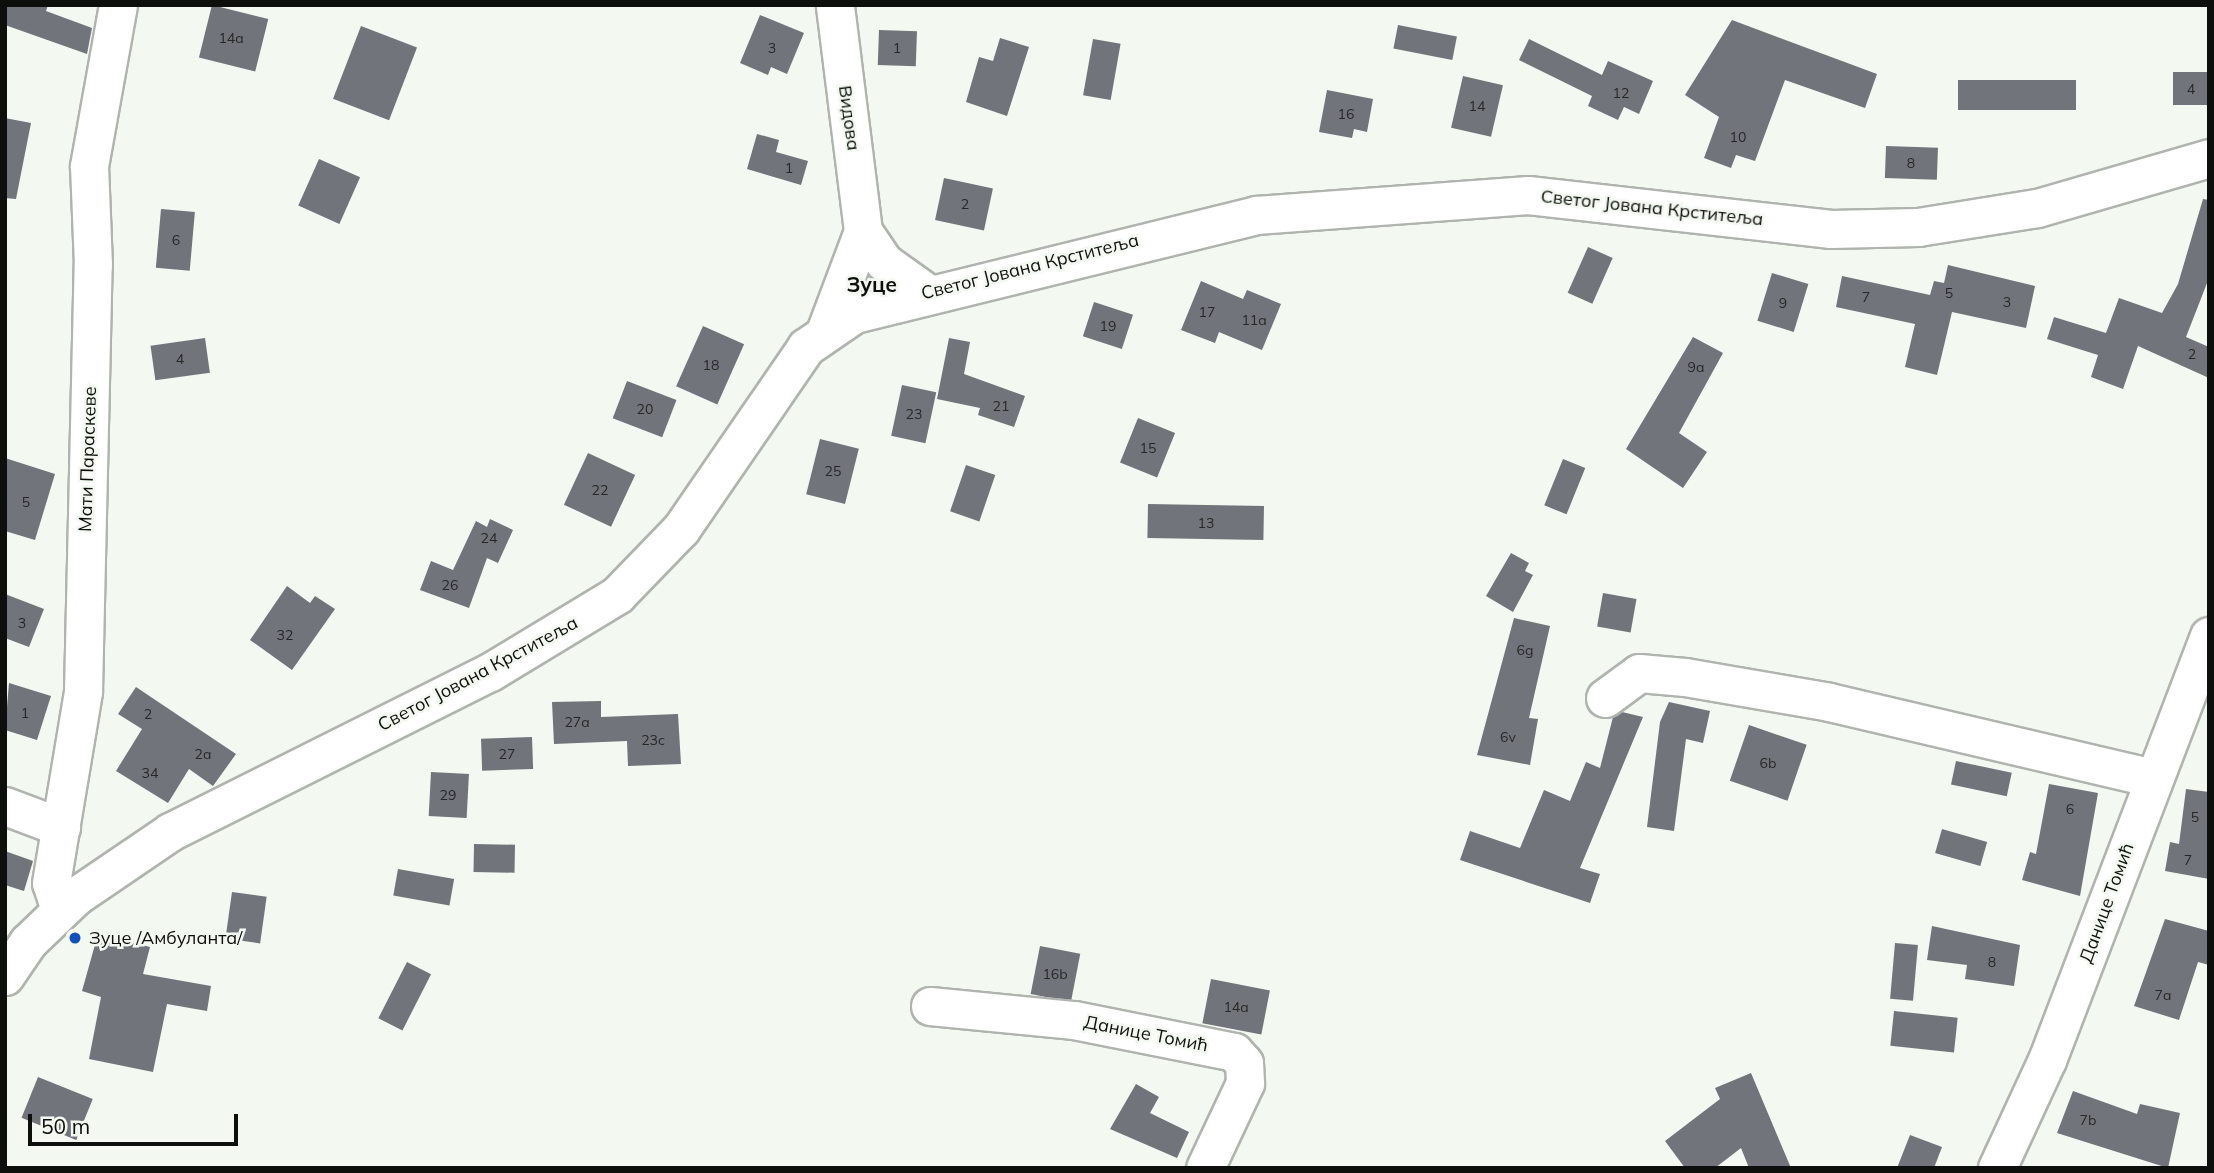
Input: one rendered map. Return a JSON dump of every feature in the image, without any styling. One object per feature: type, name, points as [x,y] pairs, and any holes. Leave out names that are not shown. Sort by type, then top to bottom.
[{"type":"street","name":"Мати Параскеве","points":[[60,910],[51,883],[83,691],[93,265],[89,166],[118,5]]},
{"type":"street","name":"Видова","points":[[835,5],[863,231],[884,262],[926,292]]},
{"type":"street","name":"Светог Јована Крститеља","points":[[5,976],[60,910],[170,832],[489,672],[617,595],[662,554],[779,379],[825,332],[854,314],[926,292],[1256,215],[1528,195],[1831,229],[1918,227],[2037,208],[2209,158]]},
{"type":"street","name":"Видова","points":[[825,332],[863,231]]},
{"type":"street","name":"Данице Томић","points":[[1997,1168],[2047,1060],[2209,636]]},
{"type":"street","points":[[1605,698],[1639,673],[1685,677],[1829,702],[2153,778]]},
{"type":"street","points":[[5,806],[61,827]]},
{"type":"street","name":"Данице Томић","points":[[930,1006],[1074,1020],[1234,1052],[1244,1063],[1245,1083],[1205,1168]]},
{"type":"building","points":[[5,5],[48,5],[46,11],[92,28],[87,54],[5,25]]},
{"type":"building","points":[[212,5],[268,19],[255,71],[199,57]]},
{"type":"building","points":[[760,15],[804,33],[787,74],[771,67],[768,75],[740,63]]},
{"type":"building","points":[[1732,20],[1877,74],[1865,108],[1785,80],[1755,161],[1736,155],[1731,168],[1704,158],[1719,117],[1685,95]]},
{"type":"building","points":[[1398,25],[1457,36],[1452,60],[1393,49]]},
{"type":"building","points":[[361,26],[417,48],[389,120],[333,99]]},
{"type":"building","points":[[879,30],[917,31],[916,66],[878,65]]},
{"type":"building","points":[[1000,38],[1029,47],[1007,116],[966,102],[979,57],[993,61]]},
{"type":"building","points":[[1093,39],[1121,44],[1111,100],[1083,95]]},
{"type":"building","points":[[1529,39],[1602,75],[1608,61],[1653,81],[1639,114],[1624,107],[1618,120],[1588,106],[1592,96],[1519,60]]},
{"type":"building","points":[[2173,72],[2209,72],[2209,105],[2173,105]]},
{"type":"building","points":[[1463,76],[1503,85],[1491,137],[1451,128]]},
{"type":"building","points":[[1958,80],[2076,80],[2076,110],[1958,110]]},
{"type":"building","points":[[1327,90],[1373,99],[1367,132],[1354,129],[1352,138],[1319,132]]},
{"type":"building","points":[[5,118],[31,123],[16,199],[5,198]]},
{"type":"building","points":[[757,134],[779,140],[776,152],[808,161],[801,185],[747,169]]},
{"type":"building","points":[[1886,146],[1938,148],[1937,180],[1885,178]]},
{"type":"building","points":[[319,159],[360,177],[339,224],[298,206]]},
{"type":"building","points":[[944,178],[993,188],[984,230],[935,220]]},
{"type":"building","points":[[2203,199],[2209,200],[2209,278],[2186,337],[2209,347],[2209,378],[2138,346],[2123,389],[2091,377],[2098,355],[2047,339],[2054,317],[2106,333],[2119,298],[2162,313],[2178,284]]},
{"type":"building","points":[[161,209],[195,212],[190,271],[156,268]]},
{"type":"building","points":[[1588,247],[1613,258],[1592,304],[1568,293]]},
{"type":"building","points":[[1948,265],[2035,286],[2026,328],[1952,312],[1937,375],[1905,367],[1915,324],[1836,307],[1842,276],[1930,295],[1934,281],[1944,283]]},
{"type":"building","points":[[1772,273],[1808,284],[1794,332],[1757,321]]},
{"type":"building","points":[[1201,281],[1243,299],[1247,290],[1281,304],[1262,350],[1219,332],[1215,343],[1181,330]]},
{"type":"building","points":[[1094,302],[1133,315],[1122,349],[1083,336]]},
{"type":"building","points":[[703,326],[744,344],[717,405],[676,386]]},
{"type":"building","points":[[1693,337],[1723,353],[1679,433],[1707,452],[1683,488],[1626,449]]},
{"type":"building","points":[[205,338],[210,373],[155,380],[151,346]]},
{"type":"building","points":[[949,338],[970,342],[964,374],[1025,396],[1014,427],[978,415],[980,408],[937,399]]},
{"type":"building","points":[[627,381],[676,400],[662,437],[613,418]]},
{"type":"building","points":[[902,385],[936,392],[925,443],[891,436]]},
{"type":"building","points":[[1138,418],[1175,433],[1157,477],[1120,463]]},
{"type":"building","points":[[820,439],[859,449],[845,504],[806,494]]},
{"type":"building","points":[[588,453],[635,475],[611,527],[564,505]]},
{"type":"building","points":[[5,458],[55,474],[35,540],[5,531]]},
{"type":"building","points":[[1563,459],[1585,468],[1567,514],[1544,505]]},
{"type":"building","points":[[966,465],[995,475],[979,521],[950,511]]},
{"type":"building","points":[[1148,504],[1264,506],[1263,540],[1147,538]]},
{"type":"building","points":[[490,519],[513,530],[498,563],[487,558],[469,608],[420,590],[431,561],[453,570],[476,521],[487,527]]},
{"type":"building","points":[[1511,553],[1529,563],[1525,571],[1533,575],[1513,612],[1486,596]]},
{"type":"building","points":[[287,586],[310,603],[315,596],[335,609],[292,670],[250,640]]},
{"type":"building","points":[[1603,593],[1636,599],[1631,632],[1597,626]]},
{"type":"building","points":[[5,594],[44,609],[29,647],[5,638]]},
{"type":"building","points":[[1514,618],[1550,626],[1529,718],[1538,719],[1530,765],[1477,755]]},
{"type":"building","points":[[9,683],[51,696],[37,740],[5,730]]},
{"type":"building","points":[[136,687],[236,754],[213,786],[189,769],[168,803],[116,771],[142,729],[118,714]]},
{"type":"building","points":[[601,701],[601,717],[678,714],[681,764],[628,766],[627,741],[554,744],[552,702]]},
{"type":"building","points":[[1669,702],[1710,711],[1703,743],[1686,739],[1674,831],[1647,827],[1660,722]]},
{"type":"building","points":[[1622,712],[1643,717],[1580,868],[1600,874],[1590,903],[1460,860],[1470,831],[1520,848],[1544,790],[1570,801],[1586,762],[1600,768],[1613,717]]},
{"type":"building","points":[[1749,725],[1807,745],[1787,801],[1730,781]]},
{"type":"building","points":[[532,737],[533,769],[482,771],[481,739]]},
{"type":"building","points":[[1956,761],[2012,773],[2007,796],[1951,784]]},
{"type":"building","points":[[431,772],[469,774],[467,818],[429,816]]},
{"type":"building","points":[[2049,784],[2098,793],[2080,896],[2022,880],[2030,852],[2036,854]]},
{"type":"building","points":[[2186,789],[2209,792],[2209,879],[2165,871],[2170,842],[2179,844]]},
{"type":"building","points":[[1942,829],[1987,842],[1980,866],[1935,853]]},
{"type":"building","points":[[474,844],[515,845],[515,873],[474,872]]},
{"type":"building","points":[[5,851],[33,861],[24,891],[5,885]]},
{"type":"building","points":[[398,869],[454,879],[449,905],[393,896]]},
{"type":"building","points":[[232,892],[267,897],[260,943],[225,939]]},
{"type":"building","points":[[2165,919],[2209,931],[2209,965],[2198,962],[2179,1020],[2134,1006]]},
{"type":"building","points":[[1932,926],[2020,945],[2014,986],[1965,979],[1967,965],[1927,960]]},
{"type":"building","points":[[98,934],[150,947],[143,974],[211,986],[207,1011],[167,1004],[153,1072],[89,1059],[101,997],[82,991]]},
{"type":"building","points":[[1895,943],[1918,945],[1913,1001],[1890,999]]},
{"type":"building","points":[[1040,946],[1080,954],[1071,1002],[1031,994]]},
{"type":"building","points":[[407,962],[431,974],[402,1030],[378,1018]]},
{"type":"building","points":[[1211,979],[1270,990],[1261,1035],[1202,1023]]},
{"type":"building","points":[[1894,1011],[1958,1018],[1954,1052],[1890,1046]]},
{"type":"building","points":[[1751,1073],[1791,1168],[1749,1168],[1741,1148],[1715,1168],[1685,1168],[1665,1141],[1720,1099],[1715,1088]]},
{"type":"building","points":[[38,1077],[93,1099],[76,1140],[22,1118]]},
{"type":"building","points":[[1136,1084],[1159,1097],[1150,1113],[1189,1132],[1177,1158],[1110,1129]]},
{"type":"building","points":[[2073,1091],[2137,1114],[2140,1104],[2180,1113],[2168,1168],[2057,1133]]},
{"type":"building","points":[[1910,1135],[1942,1147],[1934,1168],[1897,1168]]},
{"type":"place","name":"Зуце /Амбуланта/","points":[[75,938]]},
{"type":"district","name":"Зуце","points":[[872,284]]}]
